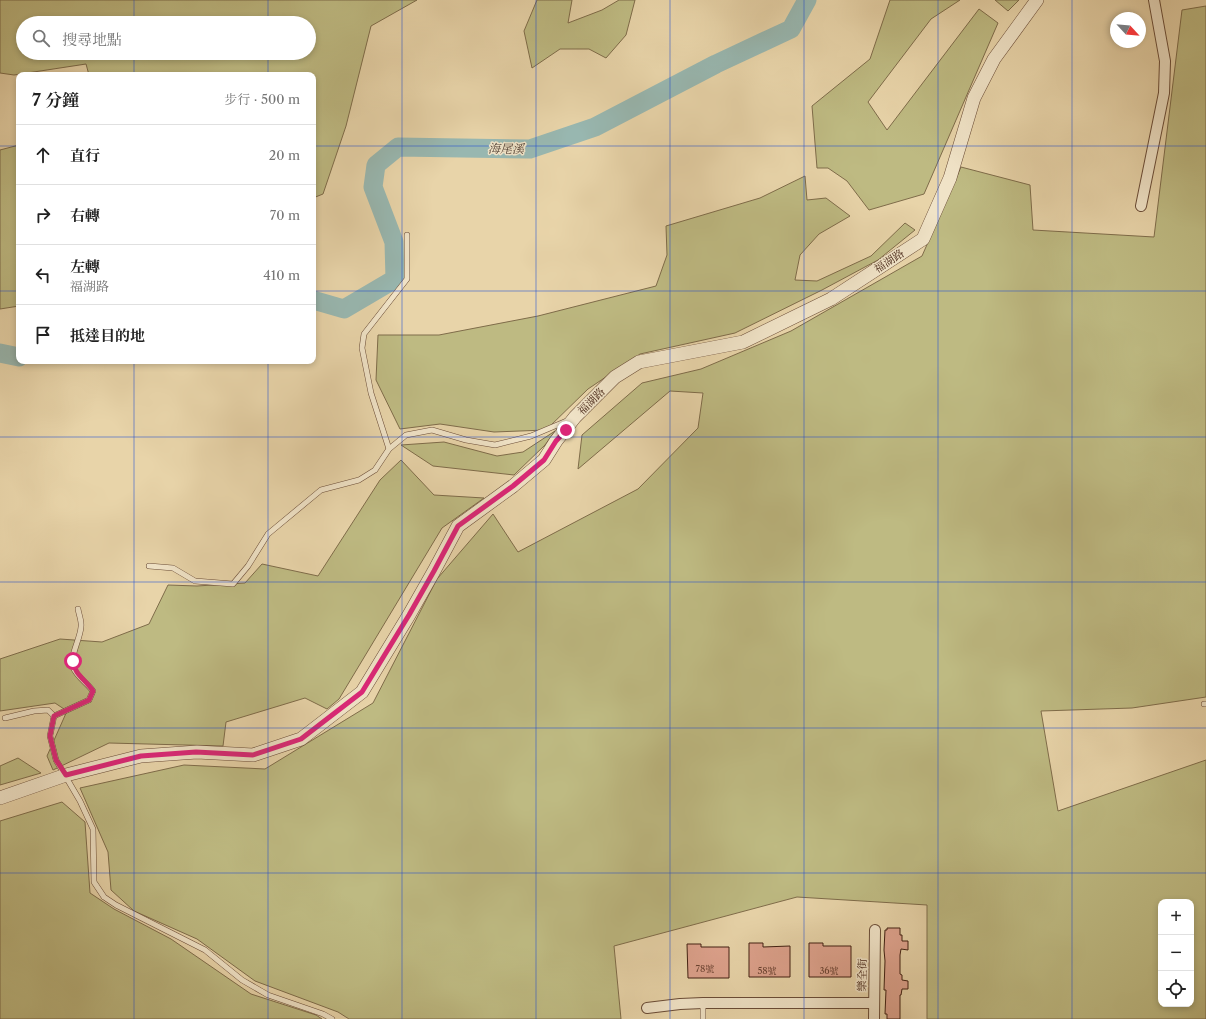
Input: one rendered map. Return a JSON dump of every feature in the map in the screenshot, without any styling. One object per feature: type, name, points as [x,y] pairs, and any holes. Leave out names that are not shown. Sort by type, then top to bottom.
[{"type":"street","name":"福湖路","points":[[0,798],[66,775],[141,756],[196,752],[253,755],[301,739],[362,692],[416,603],[458,526],[513,486],[544,460],[556,441],[576,417],[615,377],[639,362],[743,342],[831,299],[923,239],[950,178],[974,98],[994,58],[1037,0]]},
{"type":"street","points":[[1141,206],[1164,93],[1165,61],[1154,0]]},
{"type":"street","name":"樂全街","points":[[874,1019],[875,930]]},
{"type":"street","points":[[646,1008],[703,1003],[874,1003]]},
{"type":"lane","points":[[389,450],[371,392],[362,348],[364,334],[407,279],[407,235]]},
{"type":"lane","points":[[149,566],[173,568],[195,581],[233,584],[248,566],[268,534],[321,490],[359,480],[375,470],[389,450],[406,435],[432,430],[466,440],[495,445],[531,436],[576,417]]},
{"type":"lane","points":[[54,716],[89,700],[93,691],[77,673],[74,667],[73,661],[81,627],[78,609]]},
{"type":"lane","points":[[4,718],[34,711],[48,710],[54,716]]},
{"type":"lane","points":[[54,716],[50,736],[56,760],[80,801],[93,829],[94,882],[104,897],[116,905],[205,950],[242,980],[268,995],[323,1014],[332,1019]]},
{"type":"lane","points":[[703,1003],[703,1019]]},
{"type":"shaded area","points":[[0,0],[417,0],[371,26],[346,126],[323,194],[316,197],[316,72],[88,72],[86,64],[34,72],[16,72],[16,75],[0,73]]},
{"type":"shaded area","points":[[537,0],[572,0],[568,23],[602,10],[619,0],[635,0],[626,35],[606,58],[589,49],[560,49],[532,68],[524,31]]},
{"type":"shaded area","points":[[890,0],[960,0],[931,19],[868,102],[887,130],[979,9],[998,23],[924,194],[869,210],[847,181],[828,168],[817,168],[812,106],[870,59]]},
{"type":"shaded area","points":[[995,0],[1019,0],[1008,11]]},
{"type":"shaded area","points":[[1206,6],[1206,697],[1132,708],[1041,711],[1058,811],[1206,760],[1206,1019],[927,1019],[927,905],[797,897],[614,946],[621,1019],[349,1019],[338,1012],[255,981],[197,939],[134,911],[111,890],[108,852],[80,788],[184,765],[265,769],[373,703],[437,579],[493,514],[518,552],[638,489],[698,428],[703,393],[670,391],[578,469],[582,435],[642,383],[701,369],[791,331],[922,256],[961,167],[1030,185],[1033,230],[1154,237],[1182,10]]},
{"type":"shaded area","points":[[16,146],[16,306],[0,309],[0,150]]},
{"type":"shaded area","points":[[805,176],[807,200],[826,198],[850,216],[819,234],[800,255],[795,280],[817,281],[871,256],[905,223],[915,230],[878,260],[822,290],[735,333],[640,354],[588,389],[546,430],[494,432],[440,424],[400,429],[376,380],[378,335],[439,335],[538,316],[656,286],[667,255],[666,226],[760,198]]},
{"type":"shaded area","points":[[555,431],[545,445],[514,475],[433,466],[401,445],[444,442],[497,456],[523,452]]},
{"type":"shaded area","points":[[401,460],[434,495],[484,498],[442,528],[339,699],[327,709],[305,698],[226,722],[223,746],[109,743],[53,770],[47,756],[67,711],[55,703],[0,711],[0,659],[60,639],[102,642],[149,624],[168,585],[197,586],[245,583],[262,564],[318,576],[380,480]]},
{"type":"shaded area","points":[[18,758],[41,773],[0,785],[0,766]]},
{"type":"shaded area","points":[[62,802],[85,822],[90,893],[114,909],[171,939],[251,994],[316,1015],[322,1019],[0,1019],[0,821]]},
{"type":"building","points":[[887,928],[900,928],[902,941],[908,941],[908,950],[901,949],[900,955],[900,974],[902,975],[902,980],[908,981],[908,989],[902,989],[900,995],[900,1019],[887,1019],[887,1014],[885,1014],[886,990],[884,990],[884,950],[885,930],[887,930]]},
{"type":"building","points":[[749,943],[763,943],[763,947],[790,946],[790,977],[749,977]]},
{"type":"building","points":[[809,943],[823,943],[823,946],[851,946],[851,977],[809,977]]},
{"type":"building","points":[[687,944],[701,944],[701,947],[729,947],[729,978],[688,978]]},
{"type":"waterway","name":"海尾溪","points":[[316,301],[344,309],[395,279],[394,242],[373,187],[376,165],[398,147],[530,149],[595,127],[716,64],[791,29],[807,0]]},
{"type":"waterway","name":"海尾溪","points":[[0,353],[16,356]]},
{"type":"route","points":[[73,661],[77,673],[93,691],[89,700],[54,716],[50,736],[56,760],[66,775],[141,756],[196,752],[253,755],[301,739],[362,692],[409,615],[458,526],[513,486],[544,460],[556,441],[566,430]]}]
